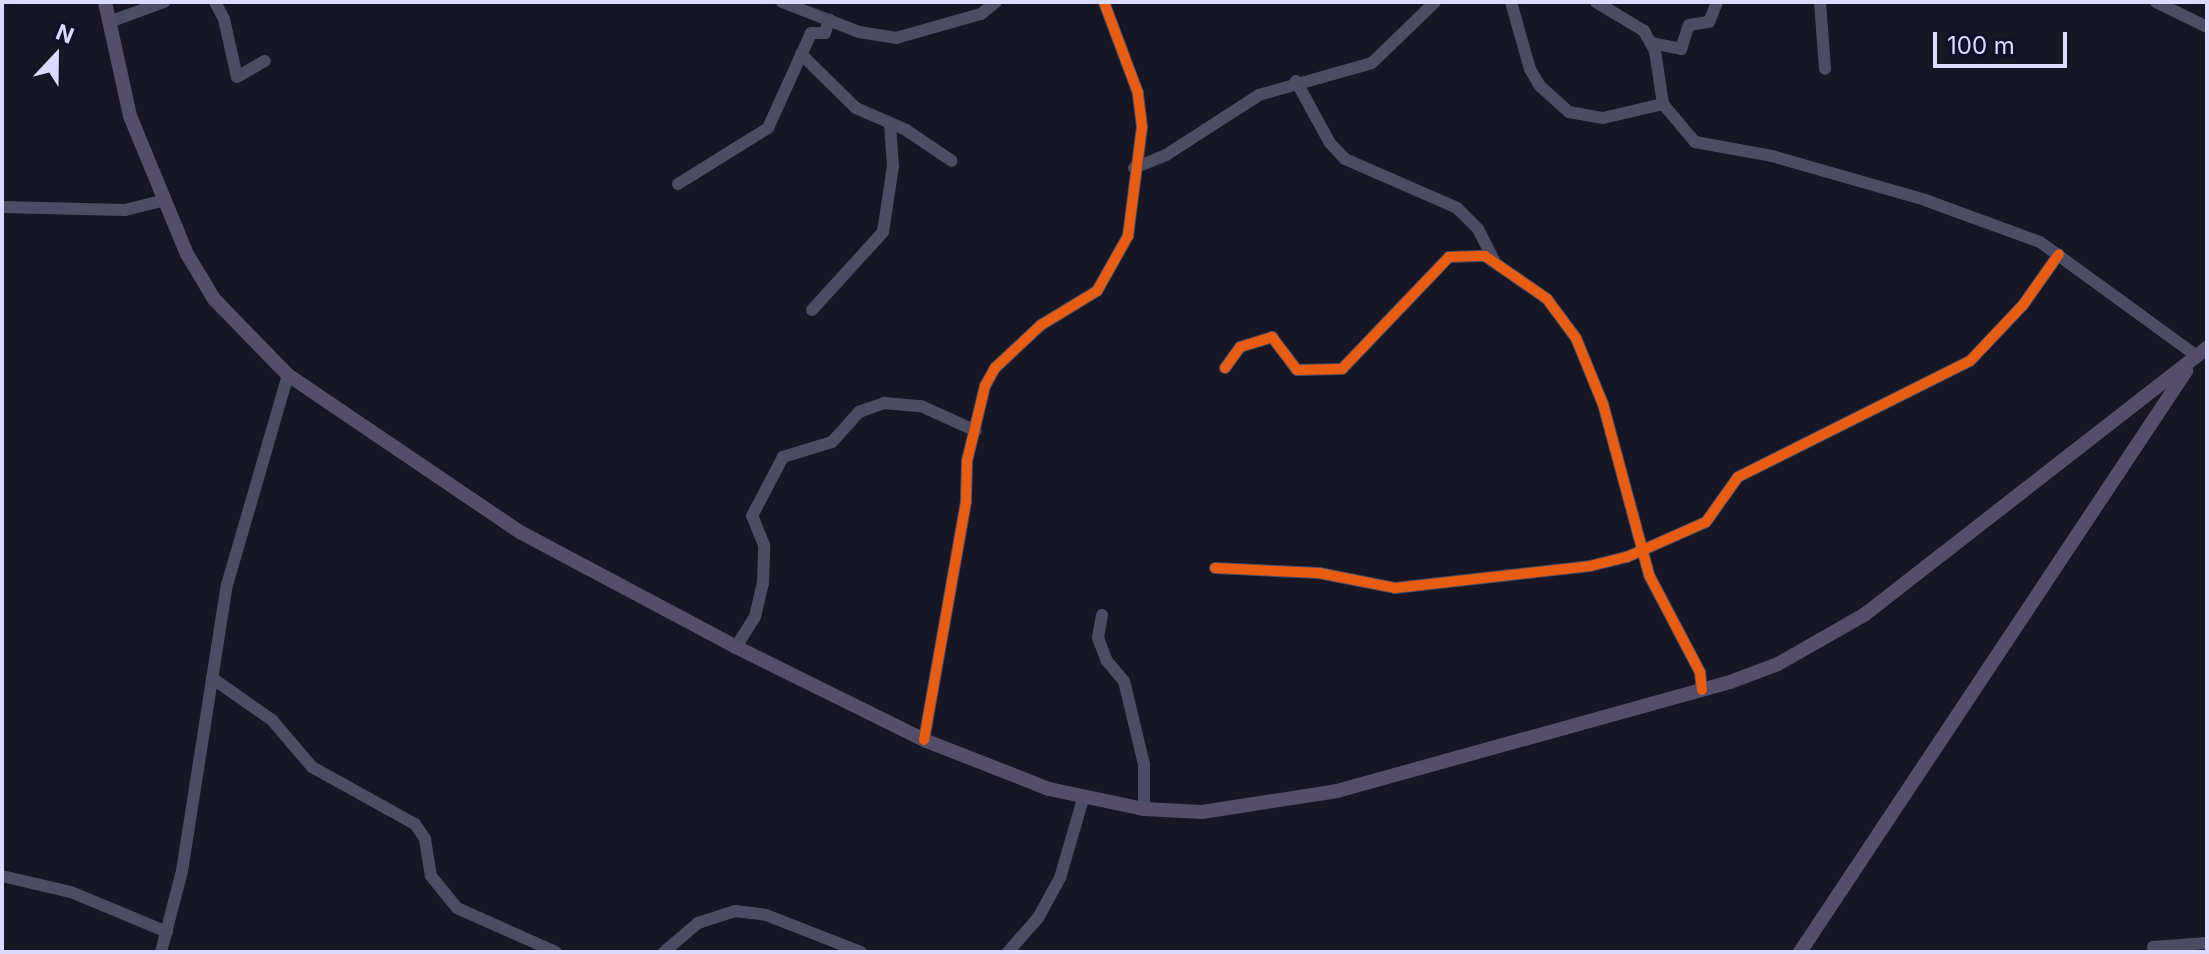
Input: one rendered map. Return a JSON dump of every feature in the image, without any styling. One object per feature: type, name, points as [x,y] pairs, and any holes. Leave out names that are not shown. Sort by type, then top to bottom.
[{"type":"main road","points":[[105,2],[130,116],[162,201],[214,299],[288,375],[520,532],[736,647],[924,740],[1083,799],[1144,809],[1202,812],[1337,791],[1702,690],[1778,664],[1864,615],[2199,355]]},
{"type":"main road","points":[[1800,952],[2199,355]]},
{"type":"street","points":[[109,22],[164,2]]},
{"type":"street","points":[[215,2],[224,19],[237,77],[265,61]]},
{"type":"street","points":[[782,2],[869,34],[910,38],[981,14],[996,2]]},
{"type":"street","points":[[973,2],[981,14]]},
{"type":"street","points":[[924,740],[966,501],[967,461],[976,431],[978,406],[995,368],[1041,325],[1108,279],[1128,236],[1134,168],[1142,127],[1138,93],[1104,2]]},
{"type":"street","points":[[1134,168],[1166,155],[1259,95],[1296,81],[1372,63],[1435,2]]},
{"type":"street","points":[[1511,2],[1530,69],[1540,86],[1569,112],[1603,118],[1663,104]]},
{"type":"street","points":[[1596,2],[1627,17],[1651,43],[1663,104],[1702,146],[1772,156],[1925,200],[2059,254],[2199,355]]},
{"type":"street","points":[[1651,43],[1681,49],[1689,25],[1709,22],[1717,2]]},
{"type":"street","points":[[1820,2],[1825,69]]},
{"type":"street","points":[[2156,2],[2207,27]]},
{"type":"street","points":[[678,184],[768,128],[811,33],[825,33],[829,20]]},
{"type":"street","points":[[801,54],[856,108],[952,161]]},
{"type":"street","points":[[1296,81],[1330,143],[1345,159],[1457,208],[1478,229],[1496,264]]},
{"type":"street","points":[[812,310],[883,232],[893,166],[890,125]]},
{"type":"street","points":[[2,207],[125,210],[162,201]]},
{"type":"street","points":[[1215,568],[1427,587],[1590,566],[1641,550],[1706,522],[1738,477],[1970,361],[2023,305],[2059,254]]},
{"type":"street","points":[[1225,368],[1240,347],[1272,337],[1297,370],[1342,369],[1449,257],[1485,256],[1547,299],[1576,338],[1603,404],[1641,550],[1656,594],[1700,672],[1702,690]]},
{"type":"street","points":[[161,952],[182,871],[234,555],[288,375]]},
{"type":"street","points":[[736,647],[755,617],[763,583],[764,545],[752,516],[783,457],[832,442],[859,412],[884,403],[921,406],[976,431]]},
{"type":"street","points":[[1102,615],[1098,638],[1107,661],[1124,681],[1144,764],[1144,809]]},
{"type":"street","points":[[212,678],[272,720],[312,767],[415,824],[425,839],[431,876],[457,908],[556,952]]},
{"type":"street","points":[[1008,952],[1038,918],[1060,878],[1083,799]]},
{"type":"street","points":[[2,876],[71,892],[167,932]]},
{"type":"street","points":[[667,951],[698,923],[735,911],[766,915],[861,952]]},
{"type":"street","points":[[2153,947],[2207,943]]},
{"type":"cycle path","points":[[924,740],[966,501],[967,461],[985,386],[995,368],[1041,325],[1097,291],[1128,236],[1142,127],[1138,93],[1104,2]]},
{"type":"cycle path","points":[[1215,568],[1319,573],[1395,588],[1590,566],[1627,557],[1706,522],[1738,477],[1970,361],[2023,305],[2059,254]]},
{"type":"cycle path","points":[[1225,368],[1240,347],[1272,337],[1297,370],[1342,369],[1449,257],[1485,256],[1547,299],[1576,338],[1603,404],[1649,575],[1700,672],[1702,690]]}]
